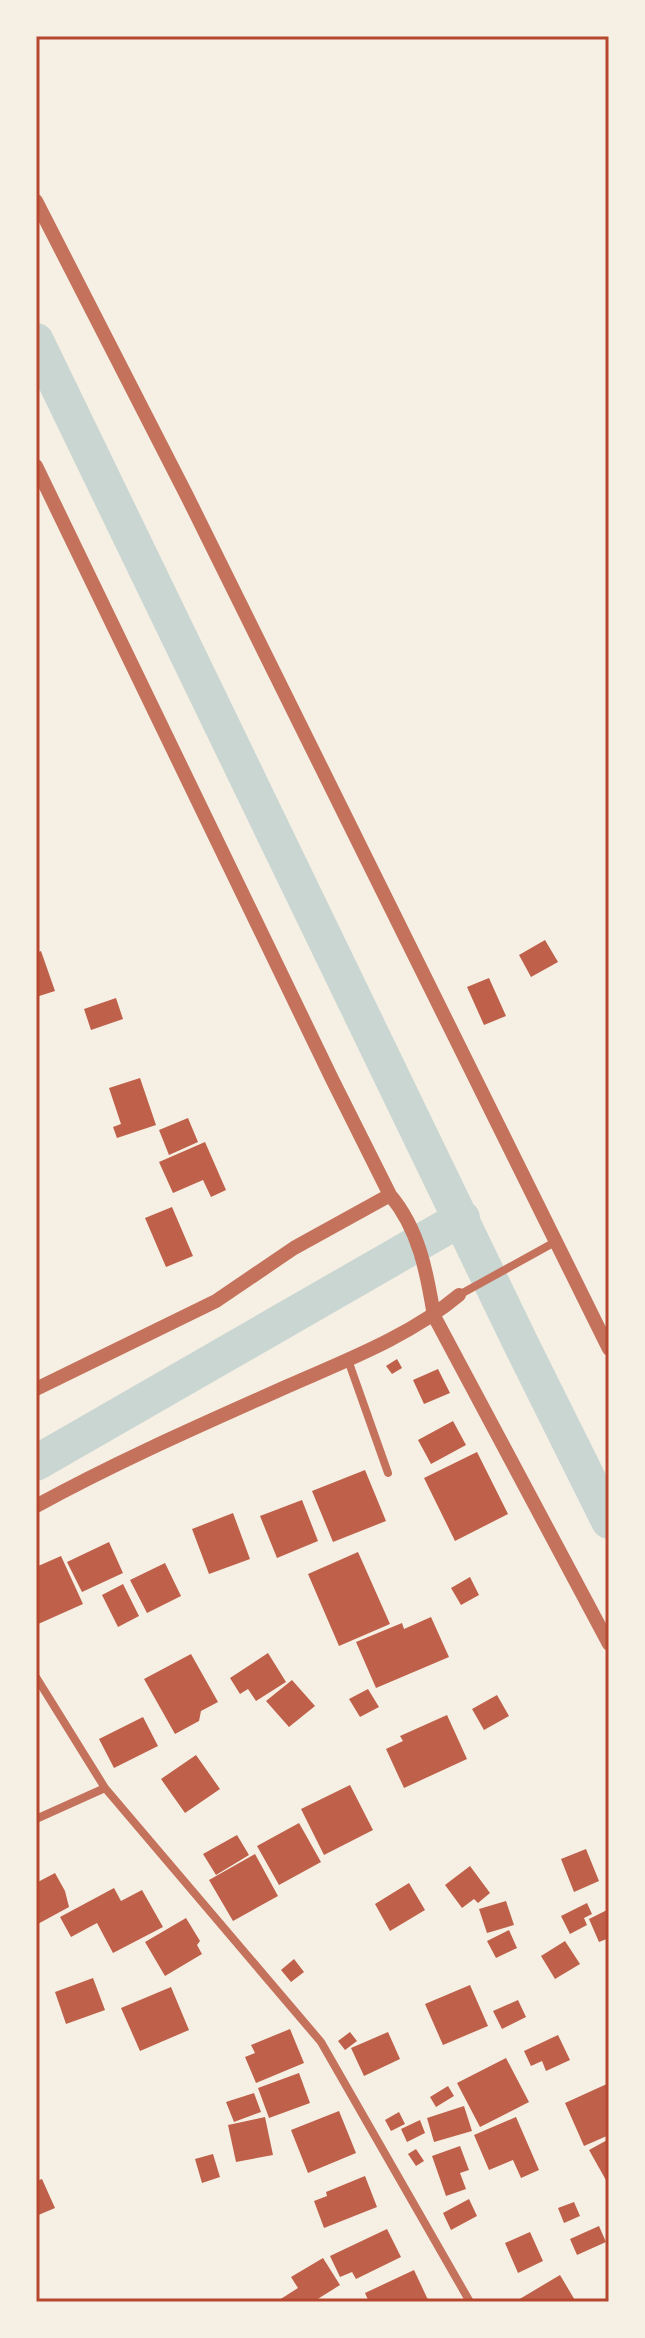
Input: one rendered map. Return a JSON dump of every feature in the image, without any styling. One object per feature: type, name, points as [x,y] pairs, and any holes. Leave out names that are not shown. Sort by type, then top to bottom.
[{"type":"street","points":[[36,201],[187,496],[609,1349]]},
{"type":"street","points":[[36,466],[325,1065],[390,1195],[402,1209],[425,1262],[434,1316],[609,1644]]},
{"type":"street","points":[[36,1389],[216,1301],[294,1248],[390,1195]]},
{"type":"street","points":[[36,1506],[105,1468],[348,1360],[434,1316],[459,1295],[555,1242]]},
{"type":"street","points":[[348,1360],[388,1473]]},
{"type":"street","points":[[36,1677],[105,1788],[321,2042],[470,2302]]},
{"type":"street","points":[[36,1819],[105,1788]]},
{"type":"building","points":[[545,940],[558,962],[531,977],[519,955]]},
{"type":"building","points":[[41,951],[55,991],[36,997],[36,953]]},
{"type":"building","points":[[489,978],[506,1016],[484,1025],[467,987]]},
{"type":"building","points":[[116,998],[123,1019],[91,1030],[84,1009]]},
{"type":"building","points":[[140,1078],[156,1125],[117,1138],[113,1127],[121,1124],[109,1088]]},
{"type":"building","points":[[188,1118],[198,1142],[169,1155],[159,1130]]},
{"type":"building","points":[[205,1142],[226,1190],[211,1197],[203,1180],[173,1193],[159,1162]]},
{"type":"building","points":[[172,1207],[193,1256],[166,1267],[145,1218]]},
{"type":"building","points":[[397,1359],[402,1368],[392,1374],[386,1366]]},
{"type":"building","points":[[438,1369],[450,1393],[424,1404],[413,1380]]},
{"type":"building","points":[[453,1421],[466,1445],[431,1464],[418,1440]]},
{"type":"building","points":[[477,1452],[508,1514],[455,1541],[424,1478]]},
{"type":"building","points":[[365,1470],[386,1521],[333,1542],[312,1491]]},
{"type":"building","points":[[302,1500],[318,1541],[277,1558],[260,1516]]},
{"type":"building","points":[[233,1513],[250,1559],[209,1574],[192,1529]]},
{"type":"building","points":[[109,1542],[123,1573],[82,1592],[67,1562]]},
{"type":"building","points":[[358,1552],[390,1624],[339,1646],[308,1574]]},
{"type":"building","points":[[61,1556],[83,1604],[36,1625],[36,1567]]},
{"type":"building","points":[[165,1563],[181,1596],[147,1613],[130,1580]]},
{"type":"building","points":[[470,1577],[479,1595],[461,1605],[451,1588]]},
{"type":"building","points":[[123,1584],[139,1616],[118,1627],[102,1595]]},
{"type":"building","points":[[431,1617],[449,1657],[376,1688],[356,1642],[402,1623],[404,1629]]},
{"type":"building","points":[[268,1653],[286,1682],[256,1701],[248,1689],[240,1694],[230,1678]]},
{"type":"building","points":[[191,1654],[218,1702],[201,1711],[199,1721],[175,1734],[144,1679]]},
{"type":"building","points":[[292,1680],[315,1706],[289,1727],[266,1701]]},
{"type":"building","points":[[368,1689],[379,1707],[360,1717],[349,1699]]},
{"type":"building","points":[[497,1695],[509,1716],[484,1730],[472,1709]]},
{"type":"building","points":[[447,1715],[467,1759],[404,1788],[386,1749],[403,1741],[400,1736]]},
{"type":"building","points":[[143,1717],[158,1746],[114,1768],[99,1739]]},
{"type":"building","points":[[196,1755],[220,1789],[185,1813],[161,1779]]},
{"type":"building","points":[[350,1785],[373,1830],[324,1855],[301,1809]]},
{"type":"building","points":[[299,1823],[321,1862],[279,1885],[257,1846]]},
{"type":"building","points":[[237,1835],[249,1855],[216,1875],[203,1854]]},
{"type":"building","points":[[586,1849],[599,1881],[574,1892],[561,1859]]},
{"type":"building","points":[[255,1854],[278,1896],[233,1921],[209,1880]]},
{"type":"building","points":[[470,1866],[490,1893],[478,1903],[474,1899],[462,1908],[445,1885]]},
{"type":"building","points":[[55,1873],[69,1907],[36,1925],[36,1883]]},
{"type":"building","points":[[409,1883],[425,1910],[390,1931],[375,1904]]},
{"type":"building","points":[[114,1888],[121,1901],[142,1890],[163,1927],[113,1953],[97,1923],[71,1937],[60,1917]]},
{"type":"building","points":[[506,1901],[514,1925],[487,1933],[479,1909]]},
{"type":"building","points":[[587,1903],[592,1914],[584,1918],[587,1925],[570,1934],[561,1916]]},
{"type":"building","points":[[609,1909],[609,1938],[599,1942],[589,1919]]},
{"type":"building","points":[[186,1918],[200,1941],[197,1945],[202,1954],[165,1976],[145,1942]]},
{"type":"building","points":[[509,1930],[517,1948],[496,1958],[487,1941]]},
{"type":"building","points":[[565,1941],[580,1964],[555,1979],[541,1956]]},
{"type":"building","points":[[294,1959],[304,1972],[291,1982],[281,1970]]},
{"type":"building","points":[[93,1978],[105,2010],[66,2024],[55,1992]]},
{"type":"building","points":[[470,1985],[488,2026],[443,2045],[425,2004]]},
{"type":"building","points":[[171,1987],[189,2030],[140,2051],[121,2008]]},
{"type":"building","points":[[518,2000],[526,2017],[502,2029],[493,2011]]},
{"type":"building","points":[[290,2029],[304,2063],[256,2083],[245,2057],[255,2053],[251,2045]]},
{"type":"building","points":[[350,2032],[357,2041],[345,2050],[338,2041]]},
{"type":"building","points":[[388,2032],[400,2059],[364,2076],[351,2048]]},
{"type":"building","points":[[558,2035],[570,2060],[546,2071],[542,2061],[531,2066],[524,2051]]},
{"type":"building","points":[[506,2058],[529,2102],[480,2127],[457,2083]]},
{"type":"building","points":[[299,2073],[310,2103],[269,2118],[258,2088]]},
{"type":"building","points":[[609,2083],[609,2135],[584,2146],[565,2103]]},
{"type":"building","points":[[448,2086],[454,2096],[436,2107],[430,2097]]},
{"type":"building","points":[[254,2093],[261,2112],[234,2122],[226,2102]]},
{"type":"building","points":[[464,2106],[472,2131],[434,2142],[427,2118]]},
{"type":"building","points":[[339,2111],[356,2153],[308,2173],[291,2130]]},
{"type":"building","points":[[399,2112],[405,2124],[391,2131],[385,2120]]},
{"type":"building","points":[[265,2117],[273,2155],[236,2162],[228,2125]]},
{"type":"building","points":[[516,2117],[539,2170],[521,2178],[513,2160],[489,2170],[474,2135]]},
{"type":"building","points":[[420,2120],[425,2133],[407,2142],[401,2129]]},
{"type":"building","points":[[609,2139],[609,2180],[607,2182],[589,2150]]},
{"type":"building","points":[[460,2146],[469,2170],[460,2173],[466,2189],[446,2196],[432,2156]]},
{"type":"building","points":[[416,2149],[424,2161],[416,2166],[408,2154]]},
{"type":"building","points":[[213,2154],[220,2177],[202,2183],[195,2159]]},
{"type":"building","points":[[365,2176],[377,2207],[324,2228],[314,2201],[327,2196],[326,2192]]},
{"type":"building","points":[[42,2179],[55,2208],[36,2216],[36,2181]]},
{"type":"building","points":[[469,2199],[477,2216],[451,2230],[443,2213]]},
{"type":"building","points":[[574,2202],[580,2216],[564,2223],[558,2208]]},
{"type":"building","points":[[599,2226],[606,2242],[577,2255],[570,2239]]},
{"type":"building","points":[[387,2229],[401,2257],[356,2279],[352,2272],[340,2277],[330,2256]]},
{"type":"building","points":[[530,2232],[543,2261],[518,2273],[505,2243]]},
{"type":"building","points":[[323,2258],[340,2285],[313,2302],[276,2302],[298,2288],[291,2277]]},
{"type":"building","points":[[414,2270],[429,2302],[369,2302],[365,2293]]},
{"type":"building","points":[[560,2275],[576,2302],[519,2302],[518,2300]]},
{"type":"waterway","points":[[36,341],[609,1521]]},
{"type":"waterway","points":[[36,1463],[462,1218]]}]
